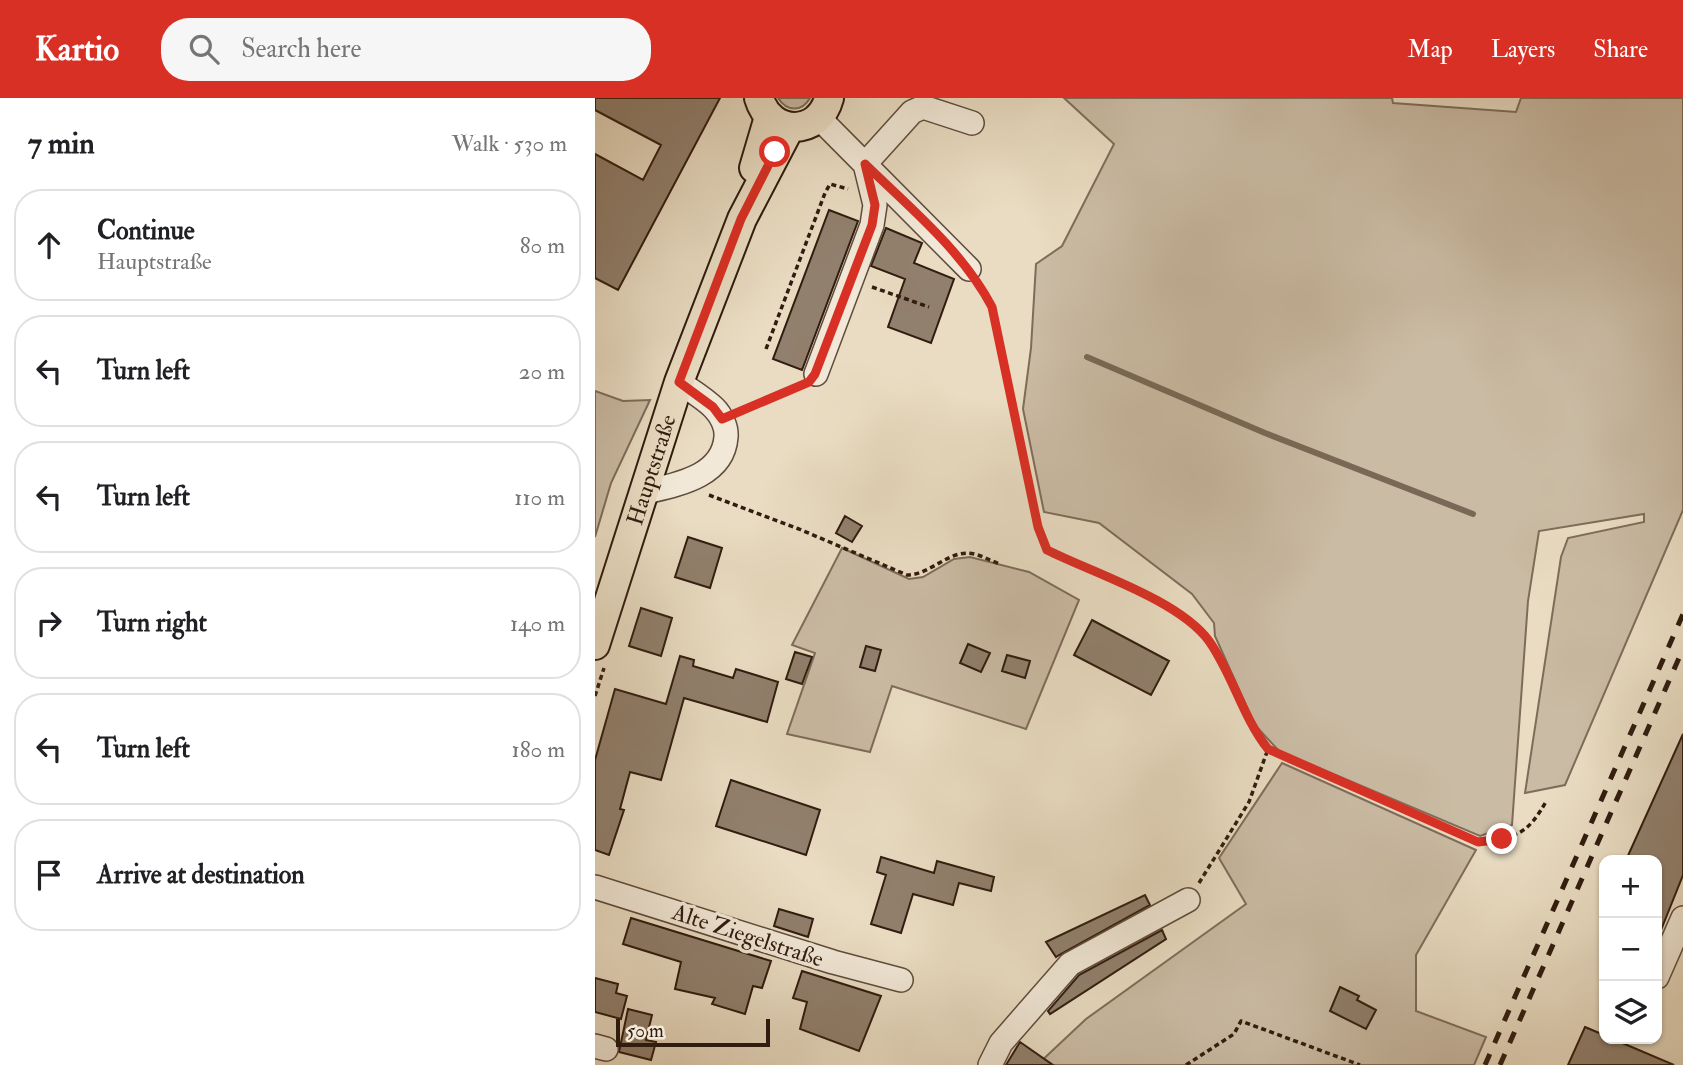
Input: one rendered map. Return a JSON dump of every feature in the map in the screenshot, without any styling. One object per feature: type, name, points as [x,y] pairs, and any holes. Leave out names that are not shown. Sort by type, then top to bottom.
[{"type":"main road","points":[[773,114],[806,126],[824,108]]},
{"type":"main road","name":"Hauptstraße","points":[[595,645],[679,382],[741,219],[773,114]]},
{"type":"street","points":[[865,164],[912,112],[923,107],[944,105],[972,123]]},
{"type":"street","points":[[824,108],[865,164],[969,269]]},
{"type":"street","points":[[815,374],[872,225],[873,196],[865,164]]},
{"type":"street","points":[[642,493],[691,480],[714,465],[725,450],[727,432],[722,419],[713,407],[679,382]]},
{"type":"street","name":"Alte Ziegelstraße","points":[[595,887],[819,958],[901,980]]},
{"type":"street","points":[[990,1065],[1001,1043],[1070,964],[1188,900]]},
{"type":"street","points":[[1662,966],[1683,918]]},
{"type":"path","points":[[766,349],[830,184],[873,196]]},
{"type":"path","points":[[969,269],[992,307],[1038,527],[1047,550],[1176,611],[1208,640],[1252,729],[1268,749],[1478,842],[1502,839],[1531,828],[1547,800]]},
{"type":"path","points":[[853,276],[863,284],[929,307]]},
{"type":"path","points":[[722,419],[809,382],[815,374]]},
{"type":"path","points":[[691,480],[706,495],[799,528],[908,575],[919,575],[950,557],[971,553],[1000,564]]},
{"type":"path","points":[[1188,900],[1249,802],[1268,749]]},
{"type":"path","points":[[1186,1065],[1234,1034],[1241,1021],[1360,1065]]},
{"type":"shaded area","points":[[778,98],[810,98],[799,108],[790,108]]},
{"type":"shaded area","points":[[1064,98],[1392,98],[1393,103],[1516,112],[1521,98],[1683,98],[1683,510],[1565,785],[1525,793],[1561,557],[1568,538],[1644,522],[1644,514],[1539,531],[1528,601],[1512,825],[1480,836],[1279,751],[1255,725],[1215,636],[1214,623],[1192,594],[1099,523],[1044,512],[1023,409],[1031,348],[1036,264],[1062,246],[1114,144]]},
{"type":"shaded area","points":[[595,391],[623,401],[650,400],[611,483],[595,537]]},
{"type":"shaded area","points":[[842,548],[909,579],[923,577],[954,559],[970,557],[1029,572],[1079,600],[1026,729],[892,686],[870,752],[787,734],[815,653],[792,645]]},
{"type":"shaded area","points":[[1282,763],[1476,850],[1416,955],[1416,1011],[1486,1037],[1474,1065],[1037,1065],[1086,1019],[1246,904],[1219,858]]},
{"type":"building","points":[[595,98],[720,98],[618,290],[595,278],[595,154],[643,180],[661,145],[595,110]]},
{"type":"building","points":[[829,210],[858,221],[802,370],[773,359]]},
{"type":"building","points":[[886,228],[922,243],[914,263],[954,279],[931,343],[888,327],[905,279],[871,266]]},
{"type":"building","points":[[845,516],[862,526],[852,542],[836,533]]},
{"type":"building","points":[[688,537],[722,548],[710,588],[675,577]]},
{"type":"building","points":[[641,608],[672,618],[661,656],[629,646]]},
{"type":"building","points":[[1092,620],[1169,661],[1151,695],[1074,655]]},
{"type":"building","points":[[968,644],[990,653],[981,672],[960,663]]},
{"type":"building","points":[[866,646],[881,650],[875,671],[860,667]]},
{"type":"building","points":[[795,652],[812,657],[802,684],[786,679]]},
{"type":"building","points":[[1007,655],[1030,661],[1025,678],[1002,671]]},
{"type":"building","points":[[680,656],[694,660],[693,666],[733,678],[736,669],[778,682],[767,722],[684,698],[661,780],[630,772],[620,809],[624,810],[609,855],[595,850],[595,760],[615,689],[666,704]]},
{"type":"building","points":[[1683,734],[1683,875],[1662,928],[1662,855],[1628,855]]},
{"type":"building","points":[[731,780],[820,810],[806,855],[716,826]]},
{"type":"building","points":[[881,857],[934,873],[937,861],[994,877],[991,891],[959,883],[953,905],[913,894],[901,933],[871,924],[886,875],[877,872]]},
{"type":"building","points":[[1145,895],[1150,905],[1056,957],[1046,942]]},
{"type":"building","points":[[779,909],[813,919],[808,937],[774,926]]},
{"type":"building","points":[[631,918],[771,961],[762,988],[753,986],[745,1014],[712,1004],[715,998],[675,989],[681,962],[623,944]]},
{"type":"building","points":[[1162,930],[1166,939],[1050,1014],[1048,1011],[1079,975]]},
{"type":"building","points":[[802,971],[881,996],[859,1051],[800,1029],[807,1002],[793,998]]},
{"type":"building","points":[[595,978],[618,984],[616,993],[627,996],[621,1019],[595,1012]]},
{"type":"building","points":[[1340,987],[1359,996],[1357,1000],[1376,1010],[1366,1029],[1330,1011]]},
{"type":"building","points":[[628,1009],[652,1015],[646,1040],[656,1042],[651,1060],[619,1052]]},
{"type":"building","points":[[1585,1027],[1599,1033],[1599,1044],[1625,1044],[1674,1065],[1568,1065]]},
{"type":"building","points":[[1020,1042],[1053,1065],[1006,1065]]},
{"type":"waterway","points":[[1087,357],[1265,433],[1473,514]]},
{"type":"railway","points":[[1485,1065],[1683,614]]},
{"type":"railway","points":[[1500,1065],[1683,649]]},
{"type":"route","points":[[775,152],[741,219],[679,382],[713,407],[722,419],[809,382],[815,374],[872,225],[875,205],[865,164],[959,257],[978,281],[992,307],[1038,527],[1047,550],[1176,611],[1208,640],[1252,729],[1268,749],[1478,842],[1502,839]]}]
